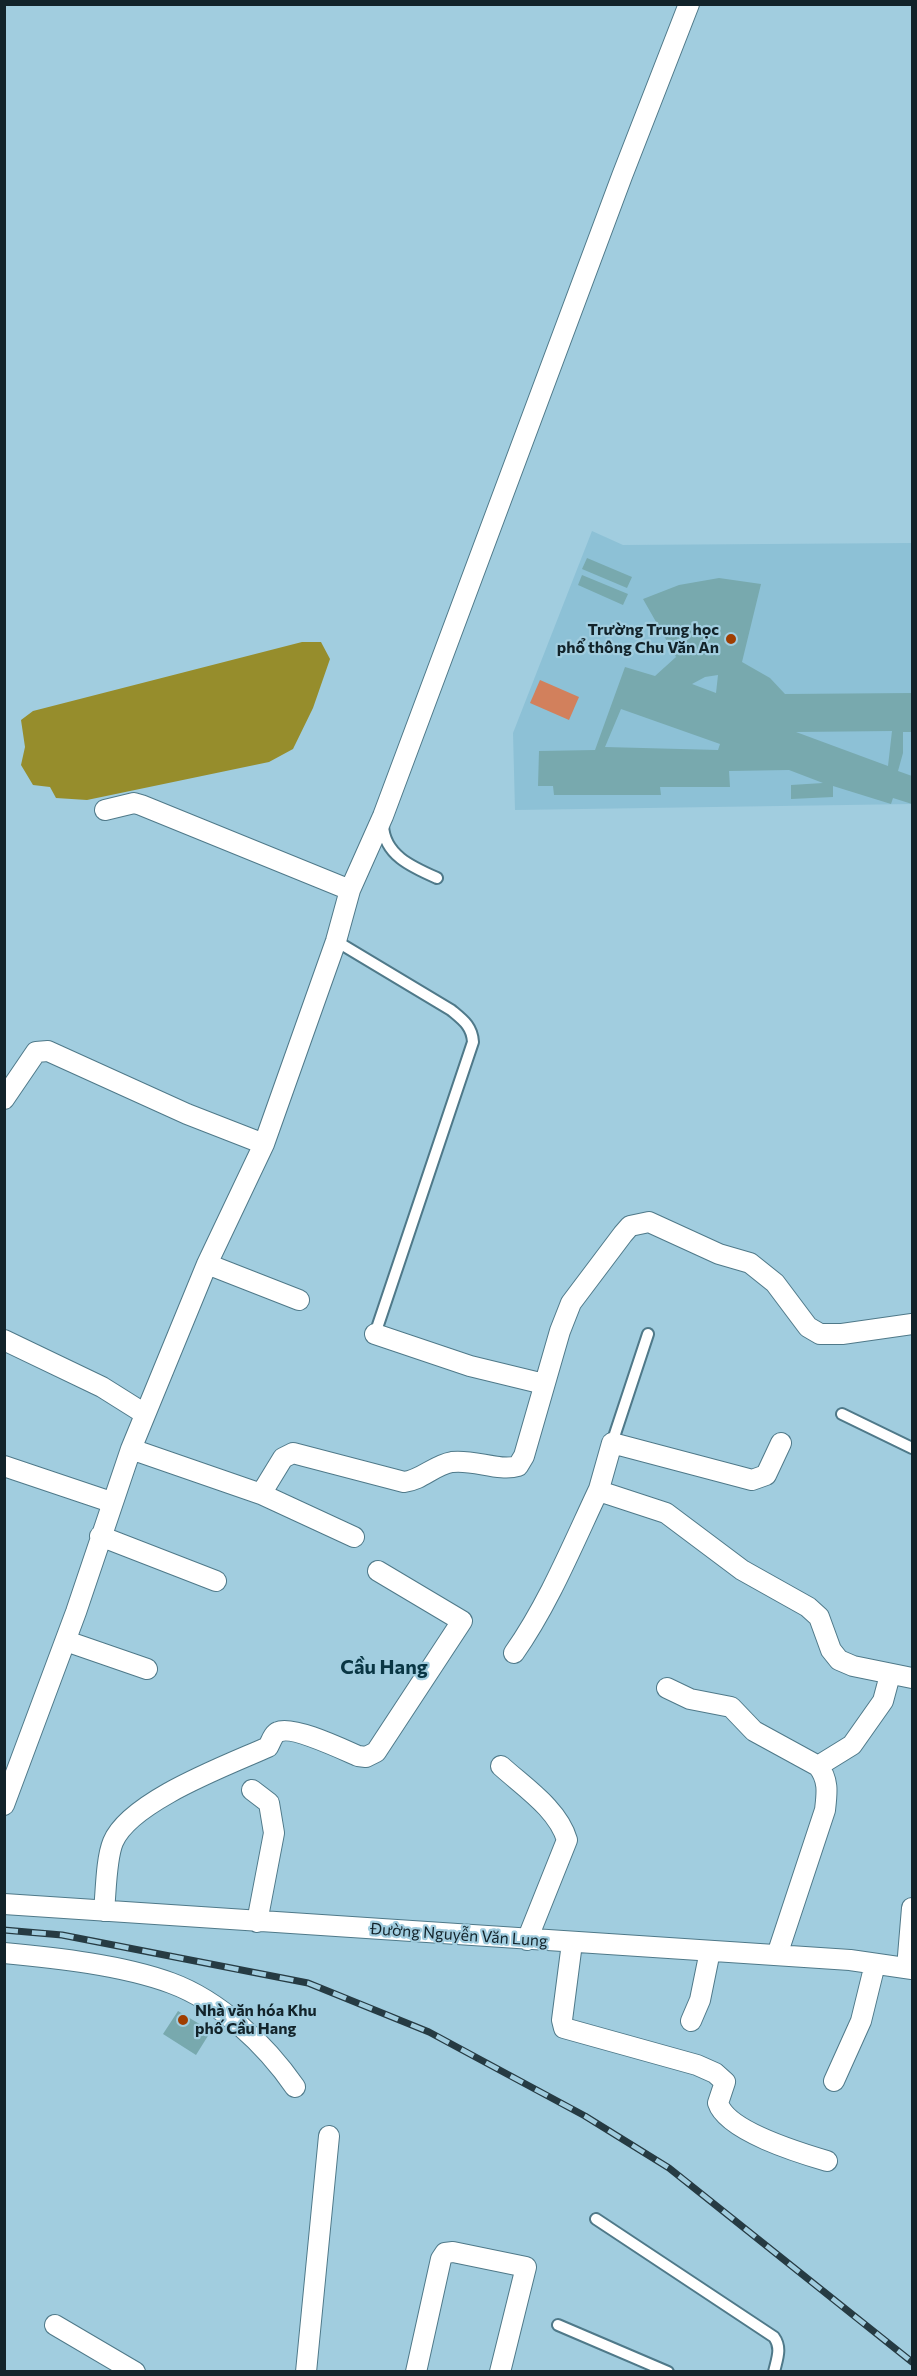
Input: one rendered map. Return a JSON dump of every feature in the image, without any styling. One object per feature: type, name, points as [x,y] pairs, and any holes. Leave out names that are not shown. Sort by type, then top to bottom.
[{"type":"street","points":[[4,1805],[66,1641],[130,1449],[207,1264],[264,1144],[336,941],[350,890],[383,816],[622,176],[689,4]]},
{"type":"street","points":[[105,810],[134,803],[141,805],[350,890]]},
{"type":"street","points":[[4,1099],[36,1052],[48,1051],[187,1114],[264,1144]]},
{"type":"street","points":[[261,1494],[283,1458],[293,1453],[404,1482],[415,1481],[450,1462],[479,1462],[515,1468],[522,1460],[560,1331],[572,1304],[623,1234],[630,1226],[638,1223],[649,1222],[665,1227],[718,1254],[750,1263],[775,1283],[808,1327],[820,1334],[842,1334],[912,1324]]},
{"type":"street","points":[[207,1264],[299,1300]]},
{"type":"street","points":[[375,1334],[470,1366],[544,1384]]},
{"type":"street","points":[[4,1340],[102,1387],[145,1414]]},
{"type":"street","points":[[514,1653],[525,1637],[564,1563],[599,1489],[612,1443],[752,1480],[766,1475],[781,1443]]},
{"type":"street","points":[[130,1449],[261,1494],[354,1537]]},
{"type":"street","points":[[4,1466],[111,1503]]},
{"type":"street","points":[[599,1489],[602,1492],[666,1513],[742,1570],[808,1607],[819,1617],[831,1650],[839,1660],[853,1666],[912,1678]]},
{"type":"street","points":[[100,1536],[216,1581]]},
{"type":"street","points":[[104,1911],[112,1844],[120,1829],[165,1794],[268,1747],[275,1735],[282,1730],[294,1731],[358,1756],[366,1757],[376,1752],[462,1621],[378,1571]]},
{"type":"street","points":[[66,1641],[147,1669]]},
{"type":"street","points":[[818,1766],[852,1745],[883,1701],[890,1675]]},
{"type":"street","points":[[667,1688],[690,1699],[731,1707],[754,1731],[818,1766],[824,1773],[827,1785],[825,1810],[777,1955]]},
{"type":"street","points":[[501,1766],[543,1804],[563,1826],[567,1840],[527,1940]]},
{"type":"street","points":[[252,1790],[269,1803],[274,1833],[257,1922]]},
{"type":"street","name":"Đường Nguyễn Văn Lung","points":[[4,1905],[777,1955],[910,1968]]},
{"type":"street","points":[[910,1968],[912,1908]]},
{"type":"street","points":[[572,1943],[562,2020],[564,2028],[697,2065],[715,2073],[725,2082],[718,2103],[725,2115],[759,2137],[827,2161]]},
{"type":"street","points":[[691,2021],[700,2000],[710,1952]]},
{"type":"street","points":[[4,1953],[82,1963],[170,1983],[188,1990],[240,2027],[282,2069],[295,2087]]},
{"type":"street","points":[[834,2082],[861,2021],[875,1964]]},
{"type":"street","points":[[306,2372],[329,2136]]},
{"type":"street","points":[[416,2372],[441,2259],[446,2253],[453,2252],[526,2267],[500,2372]]},
{"type":"street","points":[[55,2325],[135,2372]]},
{"type":"lane","points":[[383,816],[384,838],[388,848],[412,867],[437,878]]},
{"type":"lane","points":[[336,941],[451,1010],[467,1022],[472,1031],[473,1042],[375,1334]]},
{"type":"lane","points":[[612,1443],[648,1334]]},
{"type":"lane","points":[[842,1414],[912,1448]]},
{"type":"lane","points":[[596,2219],[774,2337],[779,2343],[779,2351],[774,2372]]},
{"type":"lane","points":[[558,2325],[668,2372]]},
{"type":"shaded area","name":"Trường Trung học phổ thông Chu Văn An","points":[[592,531],[623,545],[912,543],[912,804],[515,810],[513,733]]},
{"type":"shaded area","points":[[302,642],[321,642],[330,659],[313,708],[293,749],[269,762],[87,800],[56,798],[50,787],[33,785],[21,765],[25,747],[21,720],[33,711]]},
{"type":"shaded area","points":[[540,680],[579,697],[569,720],[530,703]]},
{"type":"building","points":[[587,558],[632,577],[627,588],[582,569]]},
{"type":"building","points":[[582,575],[628,594],[623,605],[578,585]]},
{"type":"building","points":[[719,578],[761,584],[742,662],[770,678],[785,694],[912,693],[912,732],[903,732],[903,753],[898,771],[912,776],[912,804],[893,798],[891,804],[833,786],[833,797],[791,799],[791,785],[823,783],[789,770],[729,771],[730,787],[660,787],[661,795],[554,795],[553,786],[538,786],[539,751],[595,750],[625,667],[655,676],[676,657],[643,599],[679,585]],"holes":[[[718,675],[716,693],[692,684],[705,677]],[[621,709],[720,744],[718,750],[605,747]],[[892,731],[888,766],[796,732]]]},
{"type":"building","points":[[178,2011],[211,2031],[196,2055],[163,2034]]},
{"type":"railway","points":[[4,1930],[62,1935],[308,1983],[429,2032],[585,2116],[669,2168],[912,2362]]},
{"type":"place","name":"Trường Trung học phổ thông Chu Văn An","points":[[731,639]]},
{"type":"place","name":"Nhà văn hóa Khu phố Cầu Hang","points":[[183,2020]]},
{"type":"district","name":"Cầu Hang","points":[[384,1667]]}]
